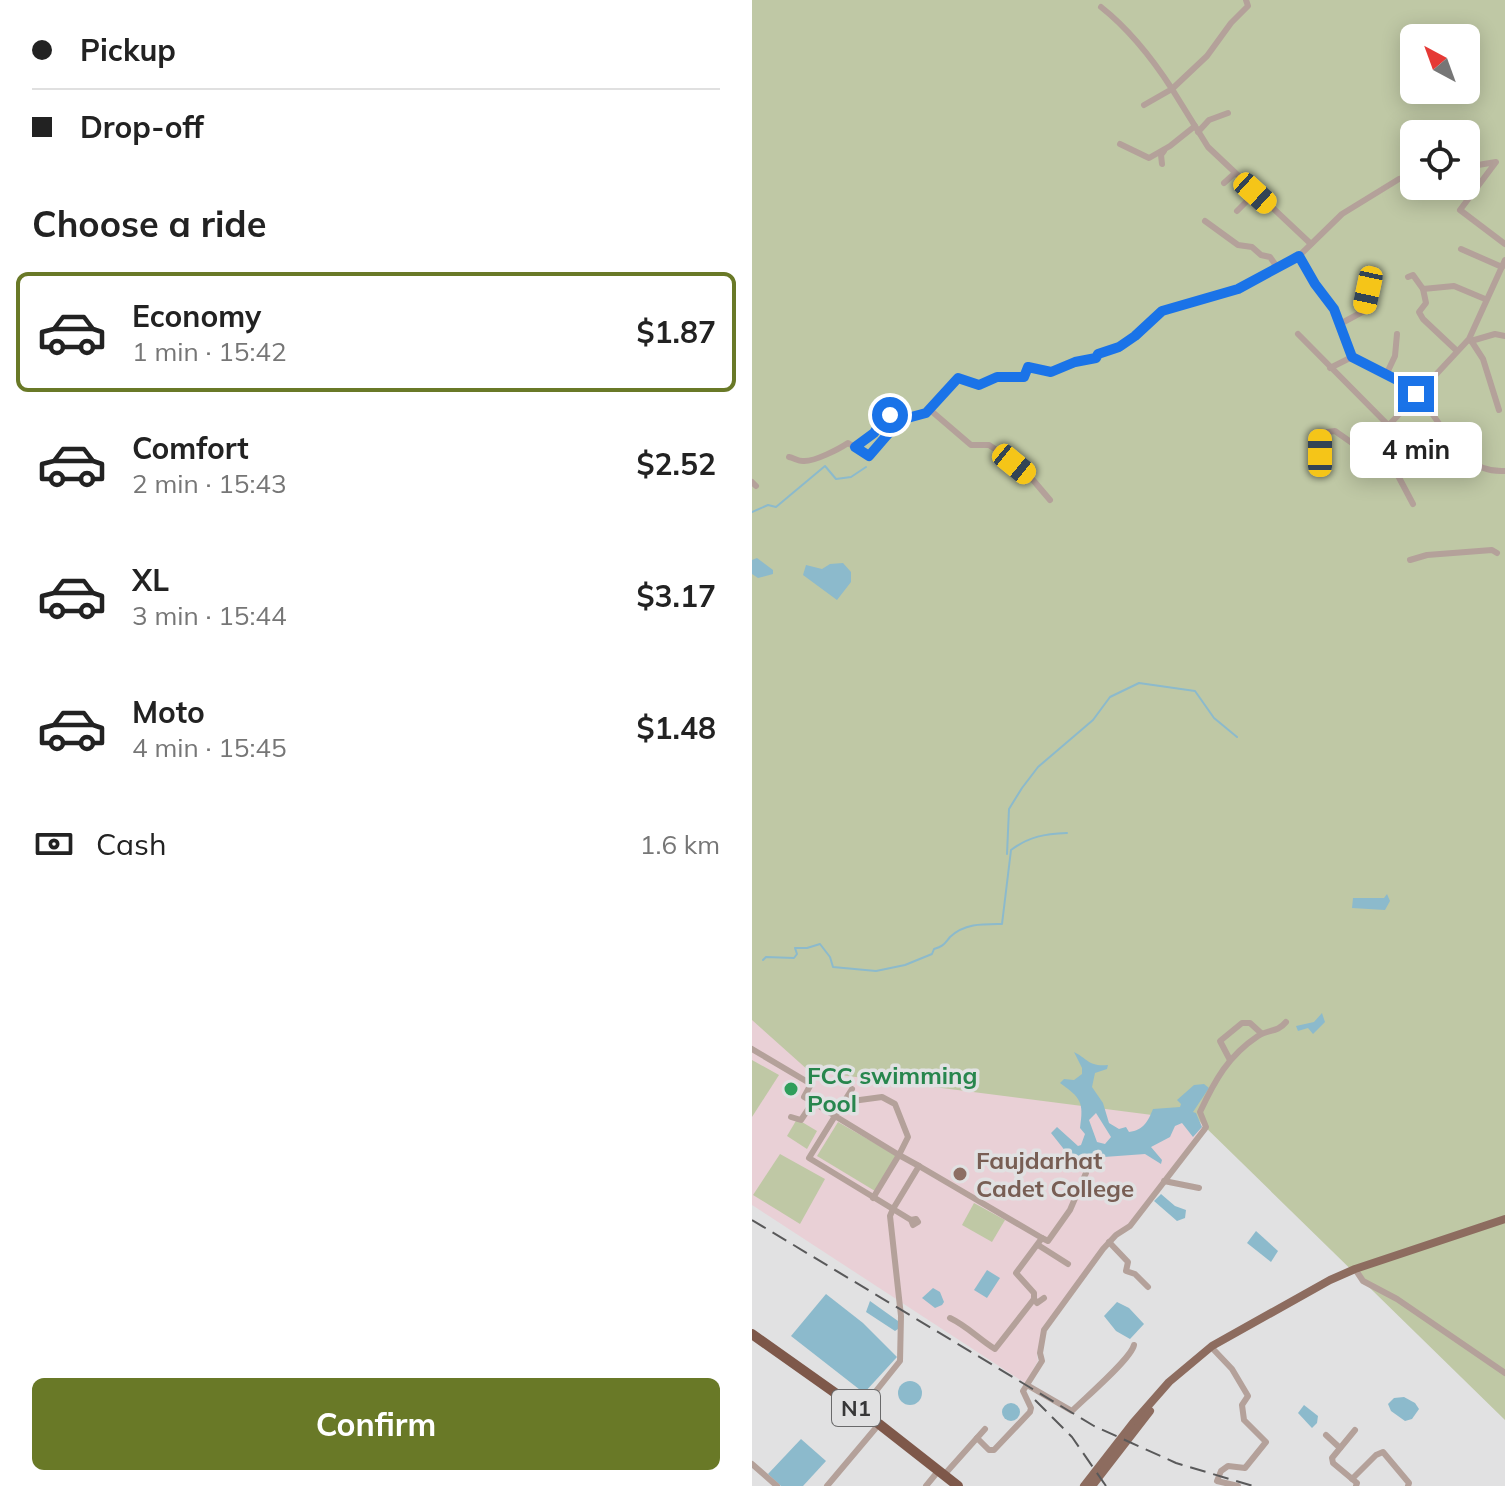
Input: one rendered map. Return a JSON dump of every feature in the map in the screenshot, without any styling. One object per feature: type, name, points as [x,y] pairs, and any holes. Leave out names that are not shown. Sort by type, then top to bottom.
[{"type":"highway","name":"N1","points":[[752,1334],[943,1479]]},
{"type":"highway","name":"N1","points":[[752,1343],[857,1413],[943,1479],[958,1486]]},
{"type":"main road","points":[[1084,1486],[1170,1384],[1212,1346],[1330,1280],[1505,1222]]},
{"type":"main road","points":[[1092,1486],[1170,1384],[1214,1350],[1357,1272],[1462,1235]]},
{"type":"street","points":[[1144,105],[1172,89],[1207,56],[1248,6],[1246,0]]},
{"type":"street","points":[[1101,7],[1152,57],[1208,147],[1311,244]]},
{"type":"street","points":[[1120,144],[1149,158],[1209,120],[1228,113]]},
{"type":"street","points":[[1162,164],[1161,155],[1167,148]]},
{"type":"street","points":[[1480,165],[1496,162],[1480,183]]},
{"type":"street","points":[[1224,183],[1234,174]]},
{"type":"street","points":[[789,457],[802,461],[833,453],[848,443],[869,456],[900,420],[926,413],[958,378],[979,385],[997,377],[1024,377],[1028,367],[1051,372],[1075,362],[1096,358],[1098,354],[1119,347],[1135,336],[1162,311],[1238,289],[1299,256],[1342,214],[1400,179]]},
{"type":"street","points":[[1237,211],[1255,193]]},
{"type":"street","points":[[1468,200],[1460,210],[1505,244]]},
{"type":"street","points":[[1205,221],[1238,245],[1252,247],[1261,255],[1270,257],[1277,267]]},
{"type":"street","points":[[1461,249],[1504,264],[1470,340]]},
{"type":"street","points":[[1299,256],[1334,309],[1352,357],[1416,394],[1437,418],[1456,450],[1481,469],[1505,471]]},
{"type":"street","points":[[1340,324],[1364,311],[1373,269]]},
{"type":"street","points":[[1408,277],[1413,275],[1423,289],[1454,286],[1485,299]]},
{"type":"street","points":[[1423,289],[1426,303],[1419,312],[1457,351]]},
{"type":"street","points":[[1298,334],[1400,437],[1386,453],[1363,460],[1355,445],[1335,431],[1320,433],[1320,473]]},
{"type":"street","points":[[1386,375],[1395,356],[1397,334]]},
{"type":"street","points":[[1389,425],[1470,340],[1484,335],[1505,336]]},
{"type":"street","points":[[1470,340],[1483,359],[1499,410]]},
{"type":"street","points":[[1330,368],[1352,357]]},
{"type":"street","points":[[929,409],[971,445],[989,445],[995,449],[1033,480],[1050,500]]},
{"type":"street","points":[[855,447],[874,433],[883,419],[890,415]]},
{"type":"street","points":[[1386,453],[1413,504]]},
{"type":"street","points":[[1410,560],[1492,550],[1497,553]]},
{"type":"street","points":[[977,1438],[989,1450],[994,1450],[1030,1412],[1023,1391],[1042,1361],[1040,1353],[1044,1330],[1109,1242],[1130,1226],[1204,1130],[1206,1127],[1200,1110],[1221,1068],[1261,1033],[1275,1031],[1286,1022]]},
{"type":"street","points":[[1230,1060],[1220,1041],[1225,1035],[1242,1023],[1250,1023],[1261,1033]]},
{"type":"street","points":[[752,1049],[811,1084],[804,1097],[1040,1242],[1055,1256]]},
{"type":"street","points":[[852,1089],[809,1158],[911,1220]]},
{"type":"street","points":[[845,1102],[882,1097],[895,1104],[908,1137],[873,1198]]},
{"type":"street","points":[[791,1117],[801,1120],[813,1102]]},
{"type":"street","points":[[857,1413],[900,1361],[901,1316],[890,1216],[919,1166]]},
{"type":"street","points":[[950,1318],[968,1327],[971,1334],[995,1349],[1038,1301],[1016,1273],[1040,1242],[1048,1241],[1070,1210],[1086,1173]]},
{"type":"street","points":[[1164,1181],[1199,1188]]},
{"type":"street","points":[[1109,1242],[1128,1262],[1126,1271],[1135,1274],[1148,1287]]},
{"type":"street","points":[[1357,1272],[1363,1281],[1397,1299],[1505,1373]]},
{"type":"street","points":[[1027,1385],[1072,1411],[1123,1361],[1134,1345]]},
{"type":"street","points":[[1214,1350],[1232,1369],[1248,1396],[1242,1405],[1244,1420],[1266,1442],[1245,1468],[1228,1466],[1221,1471],[1217,1481],[1238,1486]]},
{"type":"street","points":[[827,1486],[875,1429]]},
{"type":"street","points":[[926,1486],[943,1479],[985,1429]]},
{"type":"street","points":[[1355,1430],[1332,1458],[1333,1463],[1354,1483],[1376,1455],[1383,1452],[1409,1483],[1408,1486]]},
{"type":"street","points":[[1326,1435],[1340,1448]]},
{"type":"street","points":[[752,1464],[777,1486]]},
{"type":"shaded area","name":"Faujdarhat Cadet College","points":[[752,973],[1085,1020],[1205,1126],[1129,1225],[1114,1233],[1042,1330],[1038,1361],[1025,1383],[752,1205]]},
{"type":"green space","points":[[752,0],[1505,0],[1505,1420],[1199,1121],[809,1071],[752,1020]]},
{"type":"green space","points":[[752,1060],[779,1075],[752,1117]]},
{"type":"green space","points":[[797,1119],[817,1131],[807,1149],[787,1136]]},
{"type":"green space","points":[[838,1122],[897,1156],[875,1191],[817,1156]]},
{"type":"green space","points":[[780,1154],[825,1179],[800,1224],[753,1195]]},
{"type":"green space","points":[[974,1203],[1005,1220],[992,1242],[962,1225]]},
{"type":"water","points":[[757,558],[773,570],[773,574],[758,578],[752,574],[752,560]]},
{"type":"water","points":[[843,563],[851,572],[851,582],[837,600],[803,575],[806,565],[822,569],[830,564]]},
{"type":"water","points":[[1387,894],[1390,901],[1385,910],[1352,908],[1353,898],[1384,898]]},
{"type":"water","points":[[1322,1013],[1325,1022],[1313,1034],[1308,1028],[1298,1031],[1296,1026],[1314,1022]]},
{"type":"water","points":[[1074,1052],[1093,1064],[1108,1065],[1107,1069],[1095,1073],[1092,1087],[1103,1103],[1109,1123],[1119,1129],[1126,1127],[1129,1132],[1145,1124],[1153,1109],[1180,1107],[1177,1100],[1194,1085],[1204,1084],[1209,1088],[1193,1112],[1202,1127],[1193,1137],[1182,1123],[1175,1126],[1170,1137],[1151,1147],[1162,1160],[1161,1164],[1145,1154],[1104,1157],[1097,1170],[1082,1172],[1051,1133],[1057,1127],[1078,1146],[1081,1145],[1085,1134],[1080,1128],[1082,1112],[1079,1101],[1060,1083],[1064,1079],[1074,1080],[1082,1074]],"holes":[[[1096,1113],[1111,1137],[1105,1144],[1097,1142],[1089,1120]]]},
{"type":"water","points":[[1161,1194],[1175,1206],[1186,1210],[1185,1218],[1177,1221],[1154,1201]]},
{"type":"water","points":[[1256,1231],[1278,1251],[1271,1262],[1247,1243]]},
{"type":"water","points":[[987,1270],[1000,1278],[987,1298],[974,1290]]},
{"type":"water","points":[[933,1288],[940,1292],[944,1302],[935,1308],[922,1298]]},
{"type":"water","points":[[826,1294],[863,1323],[897,1357],[864,1393],[791,1336]]},
{"type":"water","points":[[870,1301],[898,1321],[898,1329],[895,1331],[866,1312]]},
{"type":"water","points":[[1117,1302],[1129,1308],[1144,1324],[1130,1339],[1116,1331],[1104,1316]]},
{"type":"water","points":[[910,1381],[919,1384],[922,1393],[919,1402],[910,1405],[901,1402],[898,1393],[901,1384]]},
{"type":"water","points":[[1404,1397],[1419,1409],[1412,1419],[1405,1421],[1391,1411],[1388,1404],[1394,1398]]},
{"type":"water","points":[[1007,1403],[1015,1403],[1020,1412],[1018,1419],[1007,1421],[1002,1416],[1002,1408]]},
{"type":"water","points":[[1304,1405],[1318,1416],[1312,1428],[1298,1413]]},
{"type":"water","points":[[801,1439],[826,1461],[803,1486],[781,1486],[768,1474]]},
{"type":"waterway","points":[[752,512],[768,505],[776,507],[825,466],[836,479],[851,477],[866,467]]},
{"type":"waterway","points":[[1007,854],[1009,809],[1022,788],[1038,767],[1093,720],[1110,697],[1139,683],[1195,691],[1214,718],[1237,737]]},
{"type":"waterway","points":[[763,960],[766,957],[794,958],[797,954],[795,948],[820,944],[833,967],[876,971],[905,965],[932,954],[934,949],[962,929],[1002,924],[1011,850],[1038,837],[1067,833]]},
{"type":"railway","points":[[752,1220],[1094,1426],[1176,1463],[1253,1486]]},
{"type":"railway","points":[[1035,1400],[1072,1437],[1106,1486]]},
{"type":"place","name":"FCC swimming Pool","points":[[791,1089]]},
{"type":"place","name":"Faujdarhat Cadet College","points":[[960,1174]]},
{"type":"route","points":[[890,415],[883,419],[874,433],[855,447],[869,456],[900,420],[926,413],[958,378],[979,385],[997,377],[1024,377],[1028,367],[1051,372],[1075,362],[1096,358],[1098,354],[1119,347],[1135,336],[1162,311],[1238,289],[1299,256],[1334,309],[1352,357],[1403,383],[1416,394]]}]
